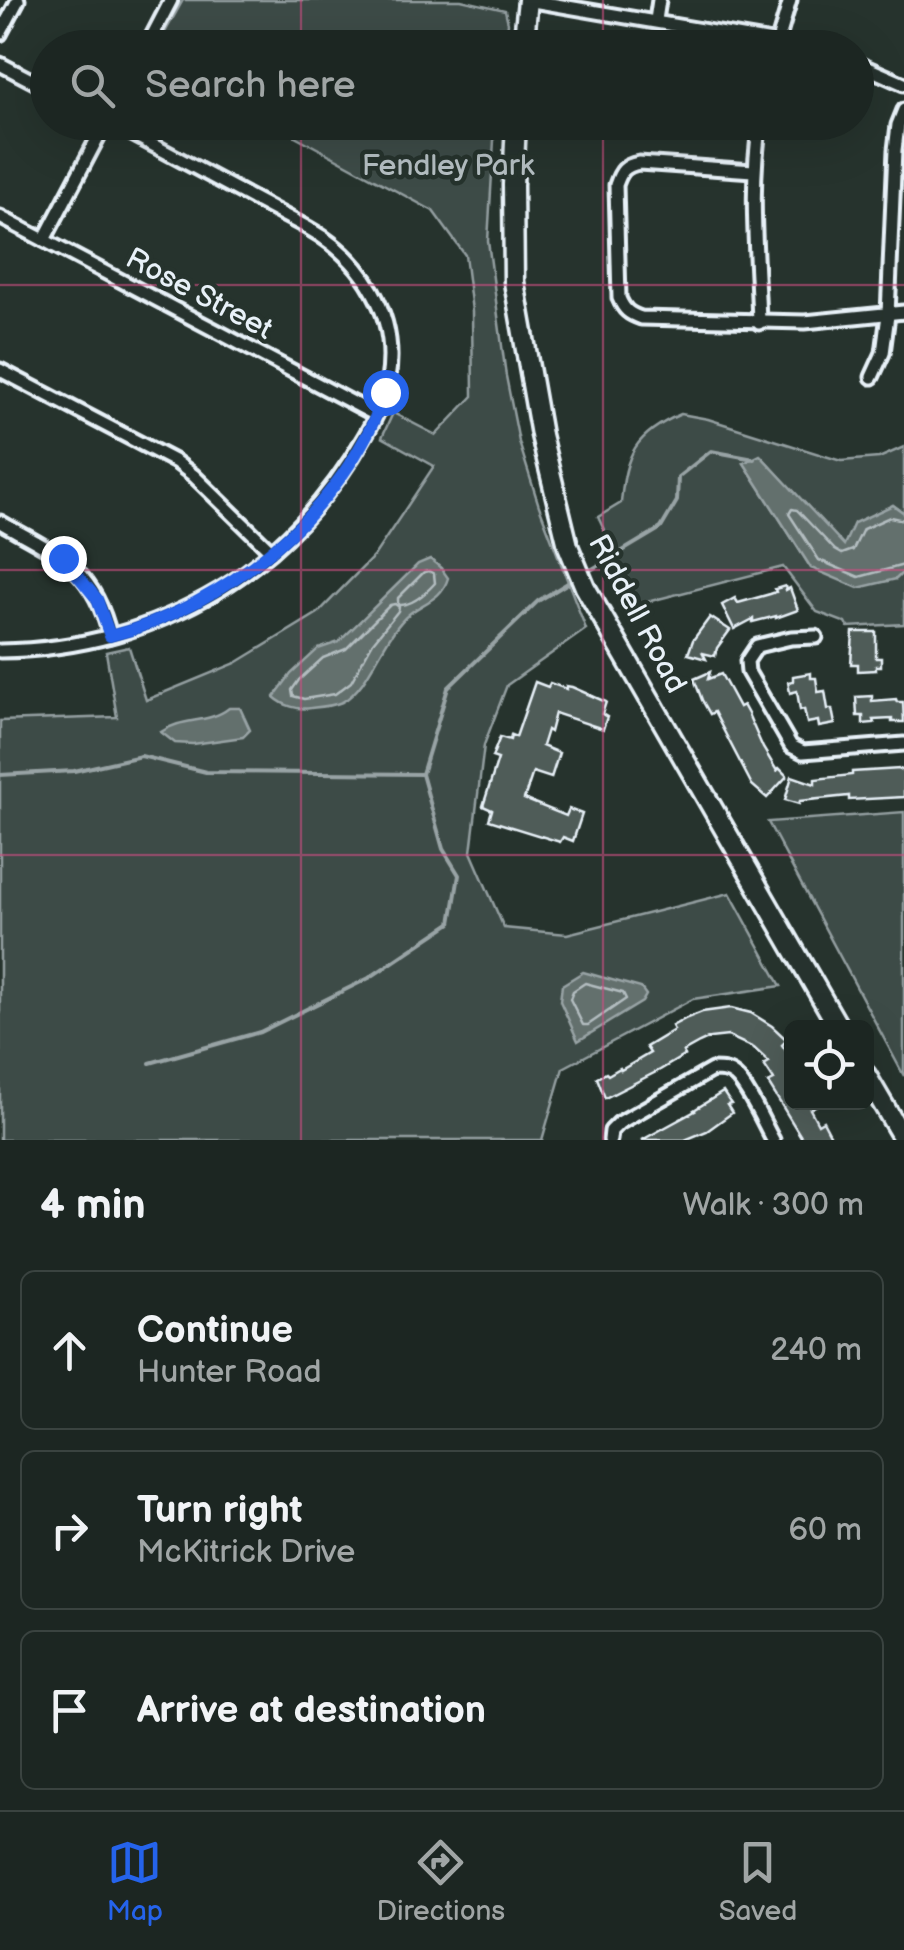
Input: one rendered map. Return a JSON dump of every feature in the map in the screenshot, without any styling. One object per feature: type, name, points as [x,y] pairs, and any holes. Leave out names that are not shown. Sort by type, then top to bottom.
[{"type":"main road","points":[[525,30],[528,0]]},
{"type":"main road","name":"Riddell Road","points":[[515,140],[514,282],[541,435],[568,546],[585,587],[834,1020]]},
{"type":"main road","points":[[874,1089],[904,1140]]},
{"type":"street","points":[[0,34],[18,0]]},
{"type":"street","points":[[155,30],[171,0]]},
{"type":"street","points":[[528,0],[704,30]]},
{"type":"street","points":[[656,20],[659,0]]},
{"type":"street","points":[[781,30],[790,0]]},
{"type":"street","points":[[0,64],[30,80]]},
{"type":"street","points":[[874,71],[904,84]]},
{"type":"street","points":[[872,378],[883,353],[888,315],[894,150],[904,110]]},
{"type":"street","points":[[44,240],[98,140]]},
{"type":"street","points":[[0,652],[54,648],[152,624],[231,581],[271,551],[333,486],[376,415],[388,379],[388,333],[379,301],[344,252],[318,233],[142,140]]},
{"type":"street","points":[[758,140],[754,226],[759,322]]},
{"type":"street","points":[[754,170],[639,163],[620,172],[616,185],[619,298],[630,315],[806,322],[904,312]]},
{"type":"street","name":"Rose Street","points":[[0,217],[376,415]]},
{"type":"street","points":[[0,370],[176,462],[271,551]]},
{"type":"street","points":[[0,522],[63,558],[97,599],[110,636]]},
{"type":"street","points":[[816,638],[791,638],[757,646],[747,661],[748,672],[791,746],[803,752],[904,744]]},
{"type":"street","points":[[610,1140],[611,1131],[619,1123],[712,1070],[725,1070],[741,1082],[773,1140]]},
{"type":"green space","points":[[183,0],[461,0],[505,10],[508,23],[507,30],[166,30]]},
{"type":"green space","name":"Fendley Park","points":[[302,140],[494,140],[488,241],[506,376],[519,442],[539,506],[586,629],[507,685],[484,745],[471,852],[504,928],[567,934],[730,893],[781,986],[693,999],[563,1068],[542,1140],[0,1140],[0,721],[117,717],[106,652],[129,647],[146,700],[236,663],[318,613],[374,556],[434,466],[382,437],[393,413],[436,435],[473,396],[472,311],[465,255],[433,211]]},
{"type":"green space","points":[[681,414],[841,461],[879,458],[904,447],[904,513],[893,505],[844,546],[761,456],[744,463],[811,568],[896,579],[904,571],[904,624],[848,627],[817,612],[783,567],[639,604],[598,517],[621,503],[630,459],[643,438]]},
{"type":"green space","points":[[904,812],[904,1076],[768,822]]},
{"type":"water","points":[[760,455],[844,545],[854,523],[893,505],[904,513],[904,571],[896,579],[858,588],[811,568],[744,463]]},
{"type":"water","points":[[430,559],[448,578],[445,585],[399,624],[352,695],[342,702],[306,708],[287,705],[274,697],[291,674],[318,649],[339,642],[418,564]]},
{"type":"water","points":[[229,708],[240,708],[250,730],[243,737],[175,743],[161,732],[213,716]]},
{"type":"water","points":[[583,972],[641,988],[646,995],[642,1002],[578,1041],[560,1001],[562,985]]},
{"type":"building","points":[[785,586],[786,590],[790,588],[798,610],[776,618],[753,619],[734,629],[722,605],[735,598],[738,603],[770,594]]},
{"type":"building","points":[[710,617],[730,630],[715,656],[703,653],[706,659],[688,654],[693,640]]},
{"type":"building","points":[[853,632],[876,632],[876,658],[881,658],[881,666],[876,666],[876,670],[858,671],[858,664],[851,664]]},
{"type":"building","points":[[710,672],[708,679],[721,674],[739,707],[743,705],[777,771],[779,768],[787,776],[767,798],[752,785],[714,712],[710,714],[702,700],[694,679]]},
{"type":"building","points":[[811,673],[818,692],[825,691],[835,724],[819,727],[818,721],[807,723],[797,691],[790,693],[788,682],[793,681],[793,676]]},
{"type":"building","points":[[535,682],[548,687],[550,683],[566,689],[572,687],[606,702],[603,729],[555,713],[542,746],[559,753],[551,778],[533,772],[524,799],[566,816],[569,809],[582,814],[573,841],[563,837],[560,842],[489,820],[492,810],[483,806],[498,759],[492,757],[500,737],[516,737]]},
{"type":"building","points":[[872,696],[872,701],[903,702],[904,722],[892,719],[863,724],[863,716],[857,716],[856,697]]},
{"type":"building","points":[[904,771],[904,797],[849,800],[849,796],[799,804],[785,800],[792,776],[815,784],[815,779],[852,772]]},
{"type":"building","points":[[731,1008],[751,1013],[784,1037],[784,1109],[768,1083],[774,1080],[764,1065],[769,1062],[754,1048],[728,1036],[699,1043],[660,1070],[605,1098],[597,1078],[621,1070],[650,1053],[646,1047],[674,1030],[672,1026],[702,1012]]},
{"type":"building","points":[[723,1092],[732,1113],[707,1131],[685,1140],[642,1140],[695,1111]]},
{"type":"building","points":[[785,1110],[811,1110],[818,1124],[823,1121],[833,1140],[803,1140]]},
{"type":"waterway","points":[[584,574],[661,528],[677,501],[678,477],[711,451],[754,459]]},
{"type":"waterway","points":[[150,1063],[260,1032],[369,978],[451,923],[459,875],[443,849],[422,774],[448,688],[538,601],[576,578]]},
{"type":"waterway","points":[[0,775],[74,771],[141,756],[206,772],[422,774]]},
{"type":"route","points":[[63,558],[97,599],[110,636],[152,624],[202,599],[271,551],[304,520],[355,454],[385,392]]}]
